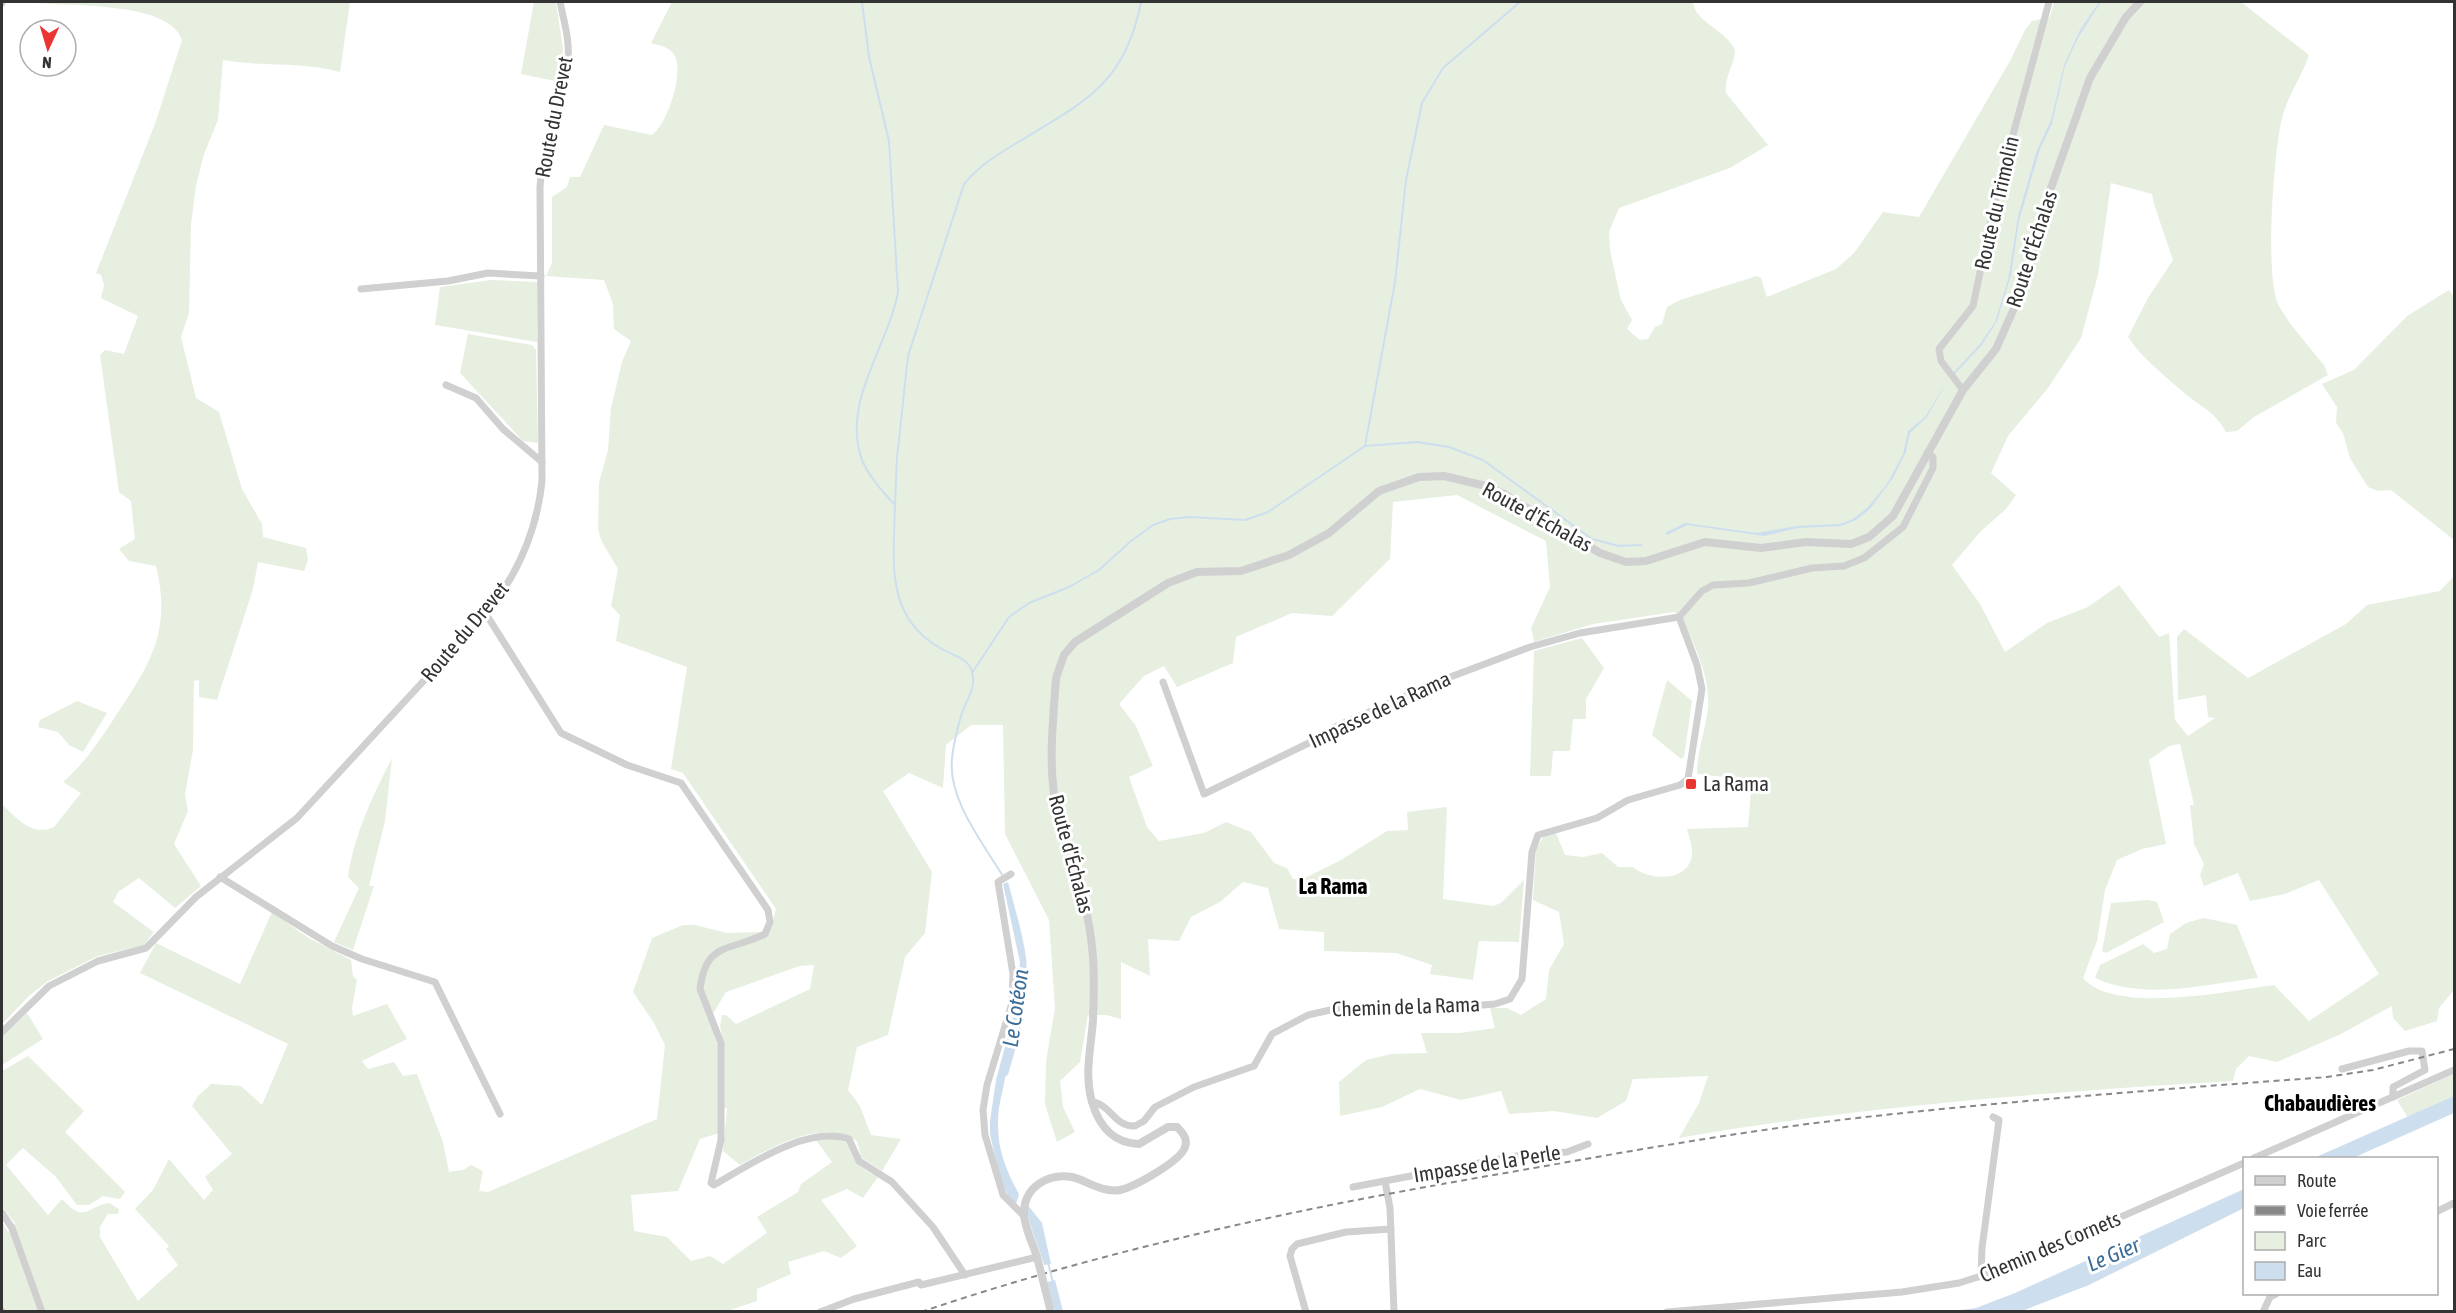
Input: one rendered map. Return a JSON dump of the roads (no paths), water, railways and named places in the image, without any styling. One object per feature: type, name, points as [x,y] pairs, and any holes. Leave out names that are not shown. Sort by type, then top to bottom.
[{"type":"street","name":"Route du Drevet","points":[[2,1032],[49,986],[99,961],[146,948],[178,913],[220,877],[280,833],[326,789],[486,614],[503,592],[529,542],[539,508],[543,462],[542,165],[568,61],[567,35],[560,2]]},
{"type":"street","name":"Route du Trimolin","points":[[1963,390],[1941,361],[1940,349],[1973,306],[1995,201],[2049,2]]},
{"type":"street","name":"Route d'Échalas","points":[[1024,1216],[1028,1194],[1042,1181],[1056,1177],[1070,1177],[1102,1188],[1121,1190],[1174,1161],[1185,1149],[1184,1133],[1178,1127],[1168,1127],[1139,1144],[1114,1137],[1100,1120],[1092,1102],[1087,1069],[1093,1022],[1094,976],[1090,930],[1087,910],[1057,813],[1053,781],[1056,678],[1064,656],[1075,642],[1182,576],[1197,572],[1241,571],[1307,546],[1329,533],[1379,491],[1408,479],[1444,476],[1479,483],[1504,494],[1600,553],[1617,560],[1639,562],[1705,542],[1761,548],[1806,542],[1843,545],[1862,541],[1880,531],[1893,516],[1963,390],[1996,349],[2027,279],[2046,202],[2090,78],[2126,17],[2140,2]]},
{"type":"street","points":[[361,289],[448,281],[488,273],[541,276]]},
{"type":"street","points":[[446,385],[476,398],[503,429],[543,462]]},
{"type":"street","points":[[1679,617],[1702,591],[1713,585],[1749,583],[1812,568],[1844,566],[1864,558],[1903,527],[1933,468],[1933,457],[1927,453]]},
{"type":"street","points":[[486,614],[561,733],[627,765],[681,783],[768,910],[770,922],[765,933],[714,953],[705,964],[700,982],[700,989],[721,1043],[721,1140],[711,1182],[714,1185],[786,1147],[813,1138],[836,1136],[849,1139],[859,1161],[892,1182],[933,1227],[965,1275]]},
{"type":"street","name":"Impasse de la Rama","points":[[1163,682],[1204,794],[1317,739],[1333,728],[1480,665],[1564,637],[1679,617]]},
{"type":"street","name":"Chemin de la Rama","points":[[1092,1102],[1102,1104],[1119,1122],[1135,1126],[1144,1121],[1155,1107],[1185,1092],[1254,1066],[1272,1034],[1308,1015],[1344,1007],[1411,1011],[1495,1004],[1510,999],[1521,979],[1532,852],[1538,835],[1597,819],[1628,800],[1680,785],[1688,779],[1702,688],[1697,665],[1679,617]]},
{"type":"street","points":[[1011,874],[998,882],[1013,974],[1012,1003],[987,1085],[983,1110],[985,1136],[1004,1195],[1024,1216],[1050,1310]]},
{"type":"street","points":[[220,877],[332,946],[362,959],[435,982],[500,1114]]},
{"type":"street","points":[[2342,1068],[2409,1051],[2422,1051],[2425,1070],[2393,1087],[2392,1096]]},
{"type":"street","points":[[2256,1157],[2454,1070]]},
{"type":"street","points":[[1981,1277],[1982,1248],[2000,1120],[1993,1117]]},
{"type":"street","name":"Impasse de la Perle","points":[[1353,1187],[1516,1156],[1567,1152],[1588,1144]]},
{"type":"street","name":"Chemin des Cornets","points":[[1667,1311],[1902,1292],[1981,1277],[2243,1163]]},
{"type":"street","name":"Impasse de la Perle","points":[[1385,1181],[1391,1229],[1394,1311]]},
{"type":"street","points":[[2438,1211],[2454,1203]]},
{"type":"street","points":[[2,1213],[12,1228],[42,1311]]},
{"type":"street","points":[[1305,1311],[1290,1256],[1297,1244],[1346,1232],[1391,1229]]},
{"type":"street","points":[[820,1311],[854,1299],[919,1282],[921,1285],[1037,1257]]},
{"type":"street","points":[[2263,1311],[2273,1295]]},
{"type":"water","points":[[2101,2],[2078,38],[2065,66],[2052,124],[2040,149],[2019,221],[2011,275],[1997,321],[1982,345],[1953,376],[1952,374],[1980,344],[1995,322],[2008,280],[2018,216],[2037,150],[2051,120],[2064,65],[2080,30]]},
{"type":"water","points":[[1948,380],[1927,417],[1910,433],[1906,452],[1893,478],[1870,509],[1856,520],[1841,526],[1798,528],[1764,536],[1687,525],[1667,535],[1665,533],[1685,523],[1757,533],[1797,526],[1840,524],[1853,519],[1867,508],[1887,484],[1903,454],[1908,431],[1925,417]]},
{"type":"water","points":[[1008,882],[1022,934],[1027,966],[1026,998],[1008,1075],[1004,1077],[998,1124],[1001,1151],[1019,1194],[1016,1204],[1009,1198],[1000,1179],[990,1134],[996,1080],[1017,1002],[1020,962],[1003,884]]},
{"type":"water","points":[[2454,1096],[2454,1113],[2355,1157],[2316,1157]]},
{"type":"water","name":"Le Gier","points":[[2243,1189],[2243,1208],[2089,1285],[2022,1311],[1953,1311],[1976,1308],[2015,1293]]},
{"type":"water","points":[[1027,1204],[1042,1223],[1051,1264],[1044,1265],[1031,1227]]},
{"type":"water","points":[[1055,1280],[1063,1311],[1055,1311],[1047,1282]]},
{"type":"waterway","points":[[862,2],[869,57],[889,141],[898,292],[893,313],[862,396],[857,417],[857,438],[865,466],[895,505],[896,585],[909,620],[922,635],[963,660],[972,671],[971,691],[956,734],[952,774],[961,805],[977,836],[1004,878]]},
{"type":"waterway","points":[[895,504],[897,458],[908,356],[964,184],[994,157],[1061,116],[1097,89],[1112,73],[1124,54],[1134,31],[1141,2]]},
{"type":"waterway","points":[[1365,446],[1395,282],[1406,180],[1422,103],[1443,68],[1520,2]]},
{"type":"waterway","points":[[972,673],[1009,617],[1029,603],[1069,587],[1099,570],[1153,525],[1170,519],[1189,517],[1245,520],[1268,512],[1365,446],[1417,442],[1449,447],[1483,460],[1592,539],[1619,546],[1641,545]]},
{"type":"waterway","name":"Le Cotéon","points":[[998,1107],[1005,1074]]},
{"type":"waterway","name":"Le Cotéon","points":[[1048,1262],[1053,1283]]},
{"type":"railway","points":[[921,1312],[988,1290],[1123,1252],[1259,1220],[1396,1192],[1608,1155],[1848,1119],[2087,1096],[2327,1077],[2373,1070],[2454,1049]]},
{"type":"place","name":"La Rama","points":[[1691,784]]},
{"type":"district","name":"La Rama","points":[[1333,886]]},
{"type":"district","name":"Chabaudières","points":[[2320,1103]]}]
